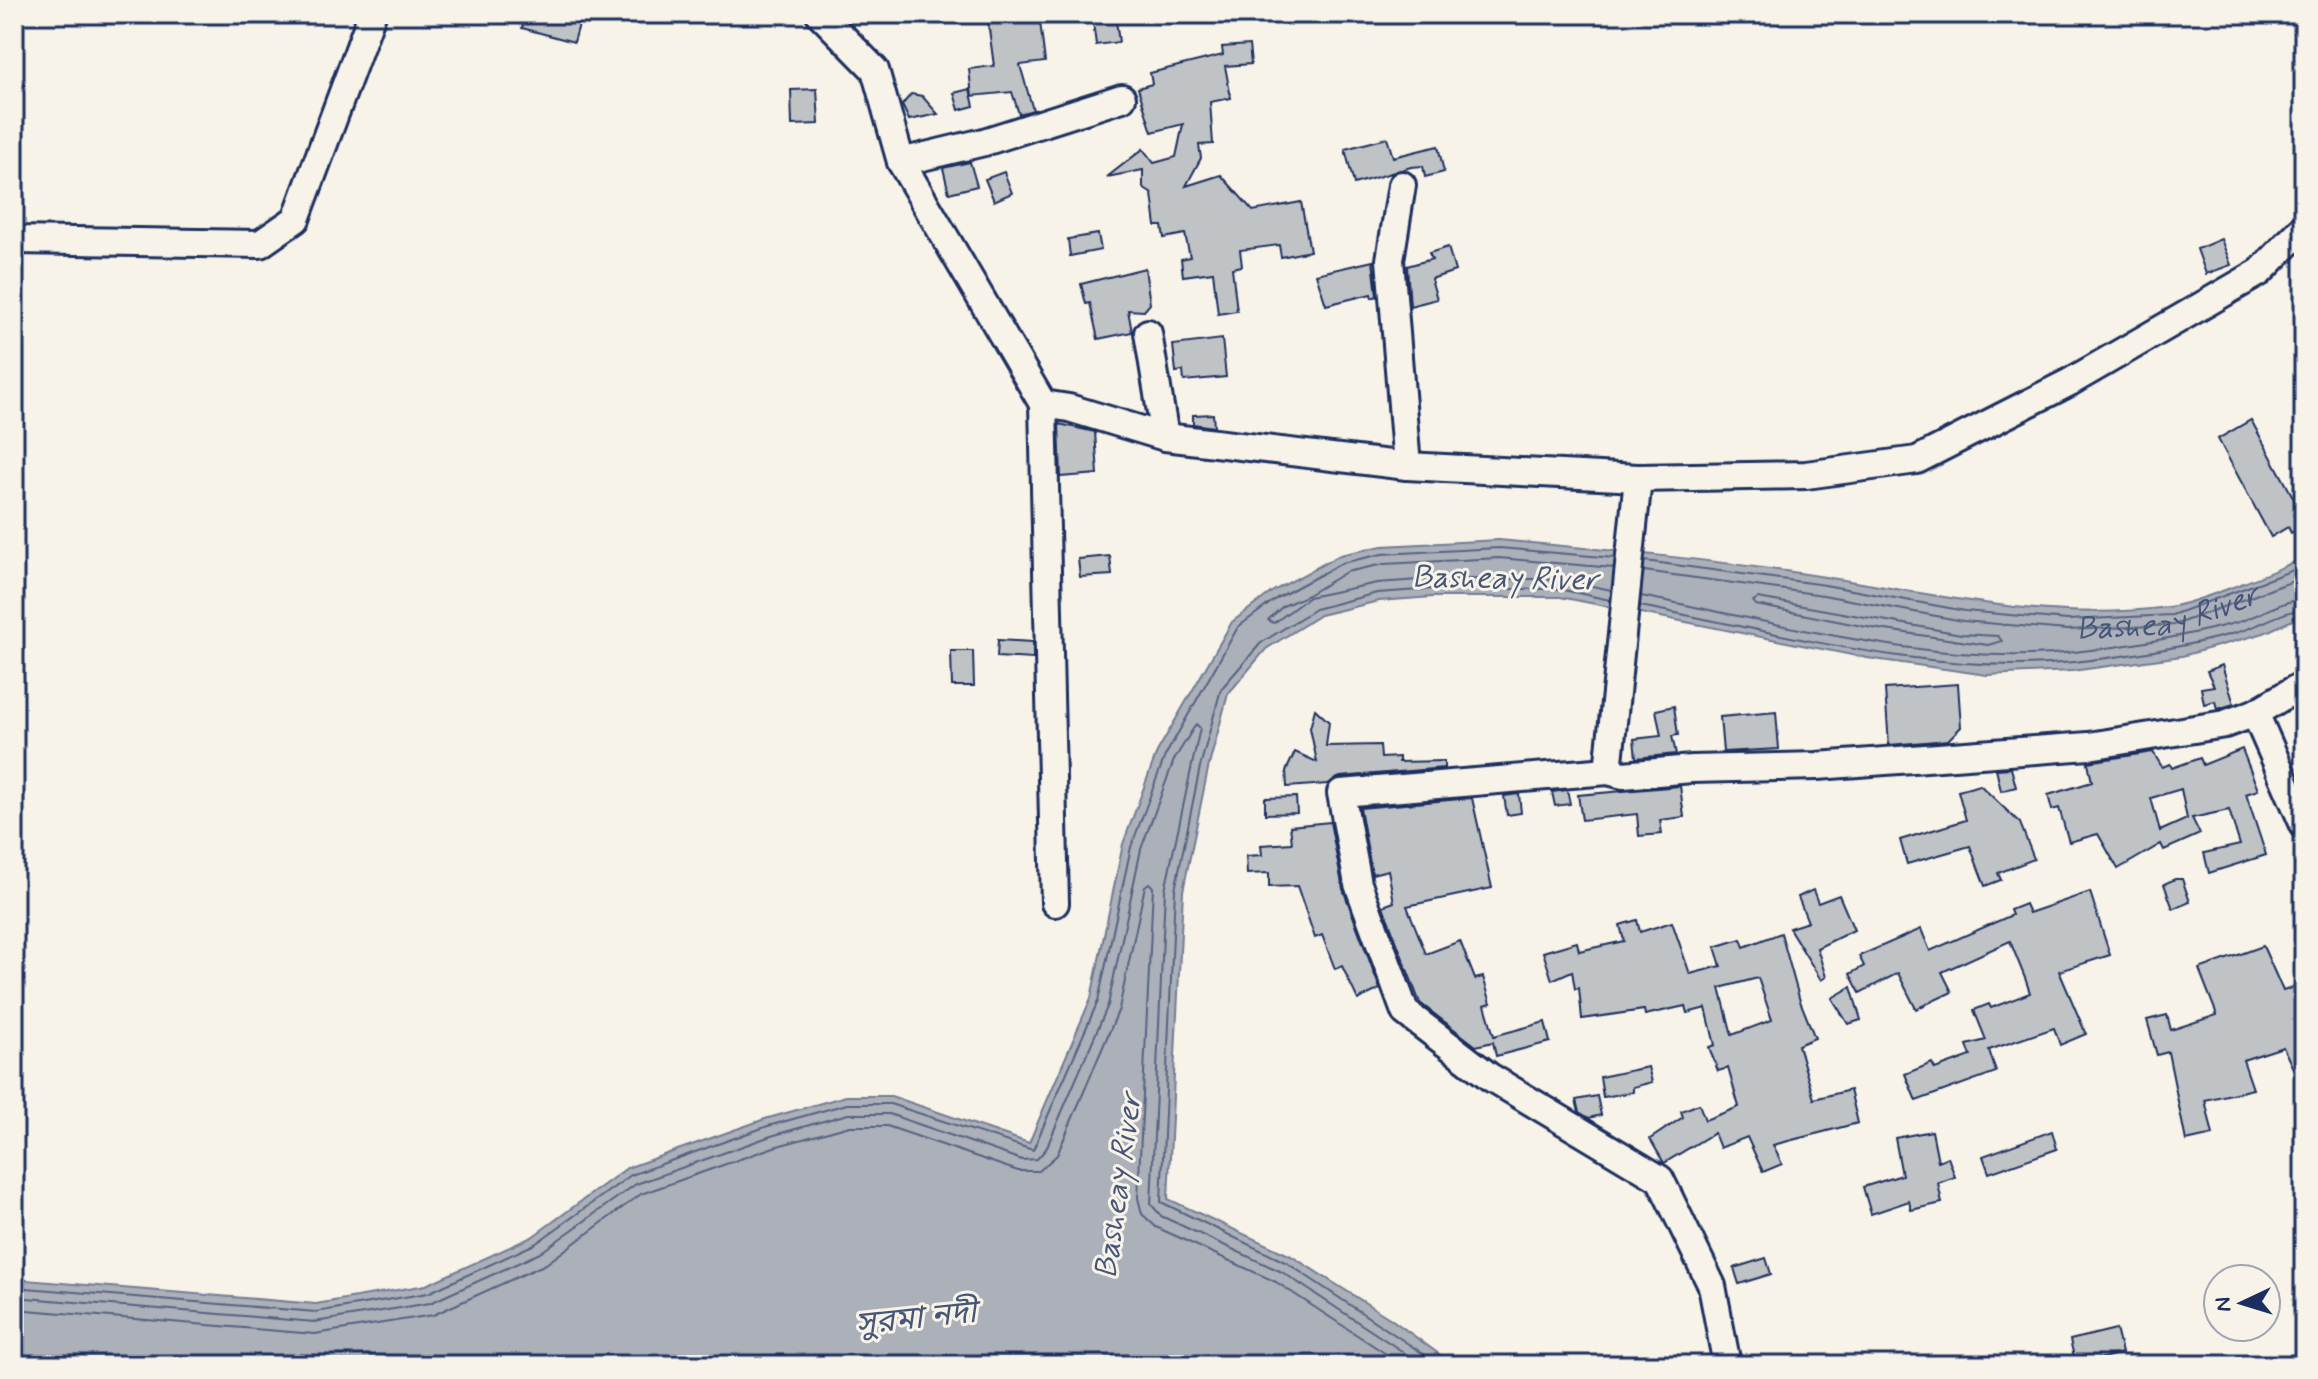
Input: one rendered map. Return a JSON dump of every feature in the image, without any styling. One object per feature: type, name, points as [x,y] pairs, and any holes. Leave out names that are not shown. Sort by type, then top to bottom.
[{"type":"street","points":[[14,240],[260,244],[296,219],[372,14]]},
{"type":"street","points":[[820,14],[875,70],[901,162],[1043,404],[1055,903]]},
{"type":"street","points":[[901,162],[984,142],[1122,98]]},
{"type":"street","points":[[1402,185],[1390,260],[1407,466]]},
{"type":"street","points":[[1043,404],[1069,408],[1165,437],[1407,466],[1638,478],[1806,475],[1917,460],[2070,382],[2260,272],[2304,227]]},
{"type":"street","points":[[1148,333],[1165,437]]},
{"type":"street","points":[[1608,771],[1638,478]]},
{"type":"street","points":[[1727,1365],[1712,1286],[1660,1179],[1490,1077],[1405,1012],[1358,884],[1341,793],[1608,771],[1623,775],[1692,769],[1817,766],[2089,746],[2225,724],[2255,713],[2304,684]]},
{"type":"street","points":[[2255,713],[2304,825]]},
{"type":"water","points":[[1499,540],[1744,565],[1995,605],[2081,612],[2180,605],[2236,586],[2304,557],[2304,615],[2264,633],[2182,656],[2072,671],[1987,675],[1867,658],[1560,597],[1433,597],[1379,601],[1320,615],[1266,649],[1228,694],[1208,769],[1183,891],[1168,1199],[1291,1256],[1391,1319],[1454,1365],[14,1365],[14,1279],[316,1304],[426,1285],[532,1237],[627,1168],[765,1119],[846,1096],[891,1096],[1029,1143],[1091,998],[1123,844],[1157,752],[1232,622],[1273,591],[1340,555],[1382,546]]},
{"type":"building","points":[[525,14],[582,14],[574,42],[522,28]]},
{"type":"building","points":[[987,14],[1039,14],[1045,62],[1020,65],[1033,110],[1019,114],[1012,92],[972,96],[969,69],[994,66]]},
{"type":"building","points":[[1092,14],[1115,14],[1119,42],[1096,45]]},
{"type":"building","points":[[1249,45],[1251,64],[1225,66],[1231,98],[1210,102],[1213,144],[1199,145],[1201,158],[1186,186],[1221,175],[1253,211],[1301,202],[1310,251],[1281,257],[1279,245],[1240,250],[1242,266],[1232,268],[1237,311],[1218,314],[1213,272],[1183,276],[1181,259],[1190,257],[1185,234],[1164,238],[1162,226],[1156,226],[1152,194],[1143,188],[1143,170],[1107,177],[1143,149],[1154,163],[1176,157],[1183,124],[1152,132],[1138,88],[1152,84],[1150,73],[1223,55],[1222,47]]},
{"type":"building","points":[[817,89],[819,124],[792,125],[791,90]]},
{"type":"building","points":[[970,89],[974,106],[959,110],[954,93]]},
{"type":"building","points":[[911,94],[922,96],[938,114],[909,120],[902,105]]},
{"type":"building","points":[[1387,138],[1393,157],[1438,146],[1444,172],[1425,177],[1423,166],[1411,167],[1354,184],[1345,149]]},
{"type":"building","points":[[970,162],[977,186],[949,193],[943,168]]},
{"type":"building","points":[[1004,172],[1012,193],[994,201],[985,179]]},
{"type":"building","points":[[1098,234],[1101,250],[1070,256],[1068,239]]},
{"type":"building","points":[[2221,239],[2231,265],[2206,274],[2197,249]]},
{"type":"building","points":[[1448,247],[1455,271],[1431,279],[1437,299],[1410,306],[1407,266],[1432,259],[1429,253]]},
{"type":"building","points":[[1373,261],[1377,296],[1372,298],[1371,294],[1326,305],[1316,274]]},
{"type":"building","points":[[1145,268],[1150,304],[1144,311],[1128,310],[1132,332],[1098,339],[1090,303],[1086,304],[1081,284]]},
{"type":"building","points":[[1222,339],[1226,377],[1184,381],[1183,371],[1176,372],[1173,345]]},
{"type":"building","points":[[1213,414],[1214,427],[1193,424],[1193,415]]},
{"type":"building","points":[[2251,420],[2304,517],[2304,526],[2291,533],[2288,527],[2271,537],[2218,439]]},
{"type":"building","points":[[1059,424],[1095,432],[1098,474],[1061,477]]},
{"type":"building","points":[[1110,556],[1112,575],[1080,577],[1078,559]]},
{"type":"building","points":[[998,640],[1033,642],[1033,659],[997,657]]},
{"type":"building","points":[[951,651],[973,651],[974,686],[952,686]]},
{"type":"building","points":[[2222,665],[2234,704],[2217,709],[2215,701],[2204,704],[2201,688],[2214,686],[2207,671]]},
{"type":"building","points":[[1958,684],[1961,727],[1948,740],[1889,745],[1885,689]]},
{"type":"building","points":[[1674,706],[1678,735],[1672,736],[1676,754],[1636,758],[1634,739],[1661,736],[1656,710]]},
{"type":"building","points":[[1315,709],[1329,722],[1326,746],[1380,745],[1381,758],[1399,757],[1399,762],[1444,761],[1444,768],[1340,777],[1328,784],[1287,787],[1286,771],[1295,752],[1317,762],[1310,728]]},
{"type":"building","points":[[1776,712],[1779,749],[1723,752],[1720,717]]},
{"type":"building","points":[[2242,749],[2258,790],[2246,794],[2266,855],[2209,873],[2204,853],[2240,845],[2229,810],[2192,818],[2200,834],[2164,850],[2161,844],[2118,869],[2098,834],[2069,842],[2059,808],[2052,810],[2048,795],[2092,782],[2088,762],[2153,752],[2162,767],[2170,764],[2172,768],[2200,758],[2203,765]],"holes":[[[2181,789],[2187,819],[2160,831],[2151,798]]]},
{"type":"building","points":[[2011,768],[2016,787],[2001,791],[1996,769]]},
{"type":"building","points":[[1980,785],[2020,823],[2034,859],[1998,873],[2001,880],[1985,886],[1970,846],[1907,864],[1900,840],[1966,820],[1958,791]]},
{"type":"building","points":[[1680,786],[1684,817],[1660,820],[1662,834],[1639,836],[1637,814],[1582,820],[1578,795]]},
{"type":"building","points":[[1567,790],[1570,804],[1555,806],[1552,792]]},
{"type":"building","points":[[1519,794],[1521,813],[1507,815],[1504,796]]},
{"type":"building","points":[[1296,797],[1297,813],[1265,814],[1265,798]]},
{"type":"building","points":[[1472,798],[1492,888],[1407,906],[1426,954],[1460,941],[1475,979],[1483,977],[1491,1003],[1485,1005],[1494,1036],[1545,1022],[1550,1042],[1496,1056],[1493,1042],[1476,1046],[1420,1003],[1383,906],[1394,902],[1388,870],[1372,874],[1360,808]]},
{"type":"building","points":[[1330,822],[1343,889],[1380,989],[1358,1000],[1342,966],[1335,969],[1322,935],[1315,938],[1297,886],[1269,887],[1269,873],[1247,874],[1246,856],[1262,855],[1261,845],[1292,843],[1290,826]]},
{"type":"building","points":[[2182,879],[2190,902],[2173,909],[2164,884]]},
{"type":"building","points":[[1813,890],[1818,903],[1839,895],[1854,930],[1817,948],[1826,977],[1821,980],[1789,928],[1808,922],[1798,897]]},
{"type":"building","points":[[2090,892],[2110,955],[2059,971],[2086,1034],[2060,1045],[2054,1028],[1989,1050],[1996,1072],[1916,1101],[1905,1074],[1932,1063],[1935,1069],[1971,1056],[1967,1045],[1986,1040],[1974,1010],[1989,1004],[1991,1008],[2030,993],[2025,978],[2010,941],[1942,972],[1952,992],[1916,1009],[1898,973],[1860,993],[1850,974],[1864,966],[1859,956],[1921,929],[1930,951],[2012,915],[2010,910],[2025,904],[2029,913]]},
{"type":"building","points":[[1637,920],[1640,932],[1672,922],[1690,974],[1721,966],[1715,947],[1741,939],[1744,947],[1781,933],[1800,1001],[1815,1038],[1798,1045],[1814,1099],[1850,1090],[1858,1123],[1773,1145],[1782,1164],[1763,1172],[1747,1137],[1720,1148],[1714,1133],[1664,1163],[1650,1139],[1683,1117],[1681,1111],[1699,1104],[1705,1120],[1739,1107],[1728,1068],[1718,1071],[1709,1047],[1715,1045],[1706,1008],[1687,1013],[1685,1006],[1645,1015],[1644,1010],[1582,1019],[1579,988],[1575,989],[1572,971],[1552,980],[1543,952],[1577,942],[1579,951],[1624,941],[1620,925]],"holes":[[[1758,978],[1772,1020],[1732,1035],[1720,988]]]},
{"type":"building","points":[[2263,946],[2283,991],[2304,984],[2304,1092],[2283,1047],[2243,1060],[2253,1089],[2205,1100],[2213,1135],[2186,1141],[2168,1052],[2157,1055],[2147,1020],[2167,1015],[2171,1030],[2217,1015],[2199,969]]},
{"type":"building","points":[[1851,987],[1861,1020],[1848,1024],[1832,998]]},
{"type":"building","points":[[1648,1067],[1652,1082],[1633,1087],[1633,1092],[1603,1097],[1600,1077]]},
{"type":"building","points":[[1597,1096],[1601,1115],[1589,1118],[1579,1112],[1576,1100]]},
{"type":"building","points":[[1932,1131],[1938,1161],[1948,1157],[1955,1177],[1938,1183],[1942,1203],[1911,1210],[1909,1201],[1871,1214],[1863,1187],[1902,1175],[1895,1138]]},
{"type":"building","points":[[2052,1131],[2057,1149],[1989,1173],[1983,1156]]},
{"type":"building","points":[[1766,1258],[1771,1274],[1739,1284],[1734,1268]]},
{"type":"building","points":[[2116,1329],[2122,1353],[2076,1365],[2070,1340]]},
{"type":"water label","name":"Basheay River","points":[[1505,579]]},
{"type":"water label","name":"Basheay River","points":[[2168,618]]},
{"type":"water label","name":"Basheay River","points":[[1119,1186]]},
{"type":"water label","name":"সুরমা নদী","points":[[916,1319]]}]
